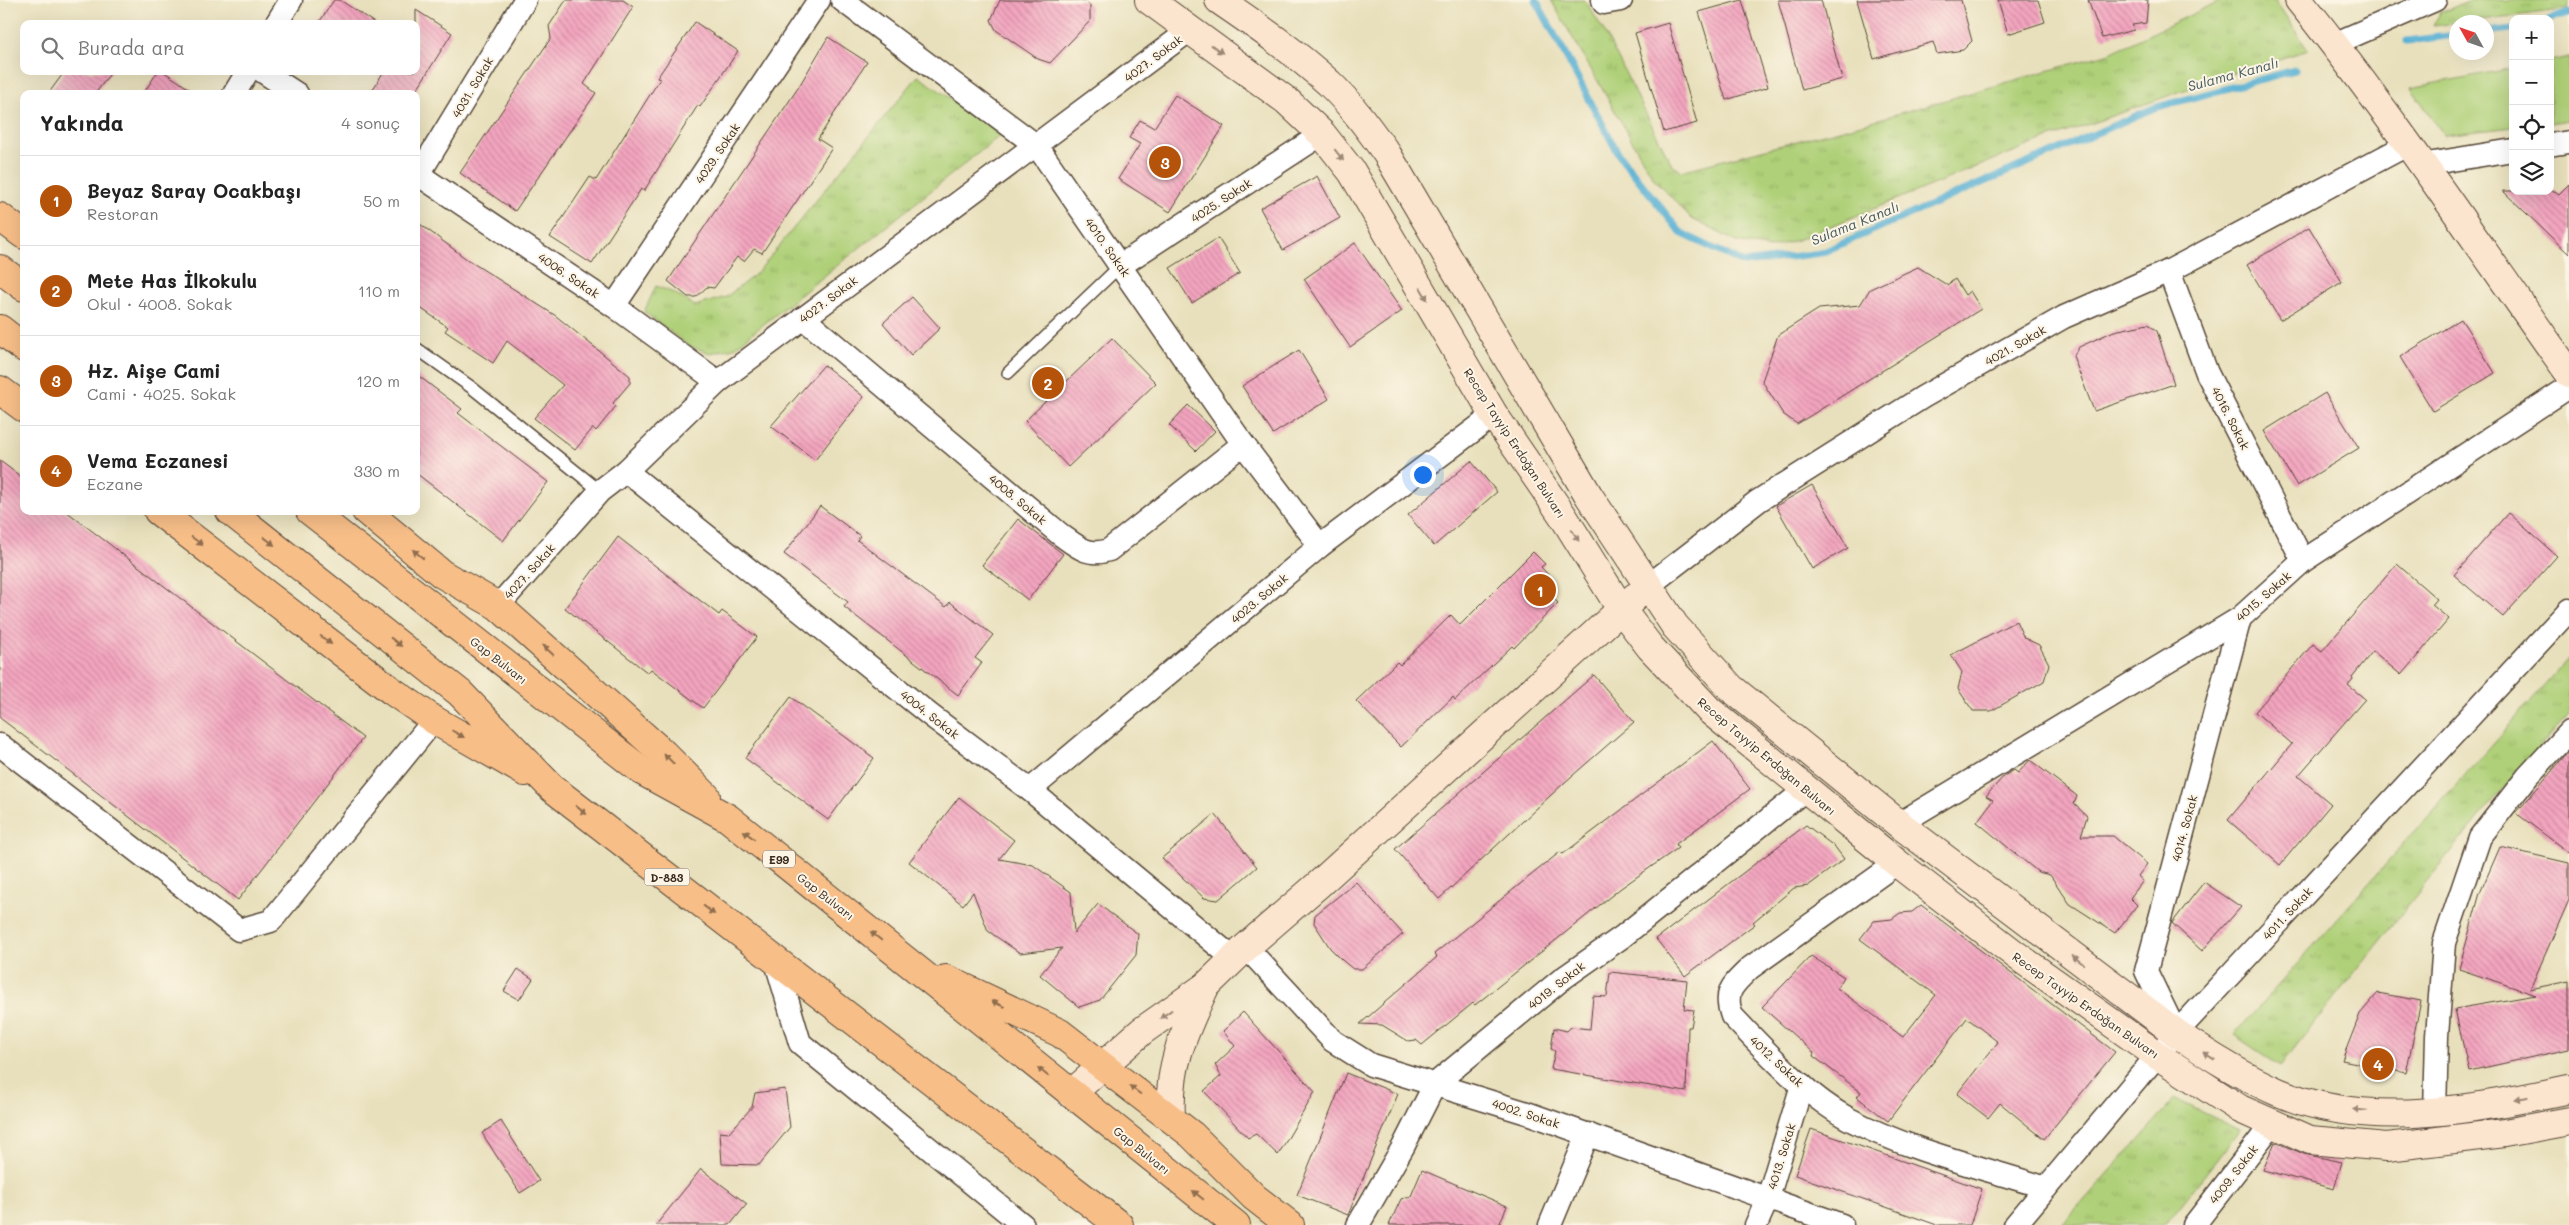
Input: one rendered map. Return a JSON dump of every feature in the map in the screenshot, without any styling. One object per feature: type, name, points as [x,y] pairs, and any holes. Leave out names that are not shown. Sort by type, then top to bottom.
[{"type":"highway","points":[[0,217],[20,231]]},
{"type":"highway","points":[[0,269],[20,285]]},
{"type":"highway","points":[[0,329],[20,345]]},
{"type":"highway","points":[[0,390],[20,405]]},
{"type":"highway","points":[[163,515],[392,691],[434,720],[552,788]]},
{"type":"highway","name":"D-883","points":[[235,515],[460,692],[552,788],[1119,1225]]},
{"type":"highway","name":"Gap Bulvarı","points":[[315,515],[642,771],[728,818],[1236,1225]]},
{"type":"highway","points":[[371,515],[442,574],[498,606],[664,754],[728,818]]},
{"type":"highway","points":[[907,961],[1060,1033],[1192,1135],[1254,1197],[1290,1225]]},
{"type":"main road","name":"Recep Tayyip Erdoğan Bulvarı","points":[[1149,0],[1287,101],[1322,134],[1352,172],[1494,415],[1563,516],[1621,609],[1650,647],[1709,710],[1805,790],[2016,955],[2157,1055],[2240,1109],[2310,1140],[2387,1147],[2505,1133],[2569,1121]]},
{"type":"main road","points":[[1219,0],[1274,38],[1330,83],[1362,119],[1387,154],[1589,496],[1675,626],[1731,688],[1899,824],[2176,1033],[2218,1062],[2279,1092],[2332,1108],[2415,1115],[2569,1089]]},
{"type":"main road","points":[[2299,0],[2334,44],[2569,373]]},
{"type":"main road","points":[[1071,1094],[1142,1032],[1206,986],[1240,953],[1648,586]]},
{"type":"main road","points":[[1171,1118],[1170,1097],[1173,1066],[1180,1041],[1206,986]]},
{"type":"street","points":[[278,20],[290,0]]},
{"type":"street","name":"4031. Sokak","points":[[420,171],[525,0]]},
{"type":"street","name":"4029. Sokak","points":[[614,306],[819,0]]},
{"type":"street","name":"4010. Sokak","points":[[842,0],[1037,146],[1243,444],[1320,546]]},
{"type":"street","points":[[1603,0],[1604,3],[1622,0]]},
{"type":"street","points":[[2334,44],[2435,0]]},
{"type":"street","name":"4027. Sokak","points":[[498,606],[600,491],[626,471],[718,382],[1037,146],[1190,30]]},
{"type":"street","points":[[236,90],[246,75]]},
{"type":"street","points":[[268,75],[290,90]]},
{"type":"street","name":"4025. Sokak","points":[[1120,265],[1322,134]]},
{"type":"street","points":[[2554,144],[2569,142]]},
{"type":"street","name":"4021. Sokak","points":[[1648,586],[1758,501],[1923,397],[2064,317],[2169,271],[2414,155],[2509,150]]},
{"type":"street","name":"4006. Sokak","points":[[420,175],[614,306],[718,382]]},
{"type":"street","name":"4016. Sokak","points":[[2169,271],[2208,373],[2303,561]]},
{"type":"street","name":"4008. Sokak","points":[[803,318],[1061,534],[1080,548],[1096,554],[1109,550],[1243,444]]},
{"type":"street","name":"4015. Sokak","points":[[1899,824],[2240,618],[2303,561],[2569,388]]},
{"type":"street","name":"4023. Sokak","points":[[1030,790],[1320,546],[1494,415]]},
{"type":"street","name":"4004. Sokak","points":[[626,471],[930,715],[1240,953]]},
{"type":"street","name":"4011. Sokak","points":[[2015,1225],[2176,1033],[2569,610]]},
{"type":"street","name":"4014. Sokak","points":[[2176,1033],[2146,971],[2240,618]]},
{"type":"street","points":[[0,745],[239,930],[271,921],[434,720]]},
{"type":"street","points":[[2435,1112],[2437,1036],[2444,944],[2480,837],[2528,776],[2569,732]]},
{"type":"street","name":"4019. Sokak","points":[[1358,1225],[1436,1084],[1562,979],[1622,937],[1805,790]]},
{"type":"street","name":"4012. Sokak","points":[[1897,862],[1750,968],[1730,989],[1727,1003],[1732,1016],[1802,1085],[1848,1118],[1907,1144],[2046,1188]]},
{"type":"street","name":"4002. Sokak","points":[[1240,953],[1333,1041],[1371,1065],[1436,1084],[1588,1134],[1842,1225]]},
{"type":"street","points":[[776,962],[800,1043],[1023,1225]]},
{"type":"street","name":"4013. Sokak","points":[[1756,1225],[1768,1198],[1802,1085]]},
{"type":"street","name":"4009. Sokak","points":[[2194,1225],[2273,1123]]},
{"type":"street","points":[[1550,1225],[1588,1134]]},
{"type":"lane","points":[[1008,374],[1120,265]]},
{"type":"lane","points":[[420,351],[470,387],[600,491]]},
{"type":"green space","points":[[1551,0],[1585,0],[1604,31],[1672,165],[1681,171],[1851,127],[2110,53],[2222,0],[2275,0],[2308,50],[2218,78],[2028,146],[1797,240],[1770,248],[1737,242],[1692,219],[1654,179]]},
{"type":"green space","points":[[2471,0],[2569,0],[2569,9],[2494,18],[2494,15],[2449,15],[2449,24],[2433,26],[2440,13]]},
{"type":"green space","points":[[2569,57],[2569,120],[2554,122],[2554,105],[2554,60]]},
{"type":"green space","points":[[2509,69],[2509,127],[2444,135],[2411,88]]},
{"type":"green space","points":[[918,76],[1002,134],[734,348],[710,353],[689,346],[644,312],[656,286],[674,293],[695,306],[726,297],[757,273]]},
{"type":"green space","points":[[2569,658],[2569,714],[2477,819],[2280,1066],[2234,1035]]},
{"type":"green space","points":[[2175,1099],[2240,1130],[2165,1225],[2062,1225]]},
{"type":"building","points":[[334,0],[340,0],[370,20],[321,20]]},
{"type":"building","points":[[566,0],[623,0],[633,7],[584,84],[596,93],[515,211],[460,173],[551,38],[549,26]]},
{"type":"building","points":[[1000,0],[1083,0],[1090,5],[1090,21],[1050,63],[1038,59],[996,30],[991,20]]},
{"type":"building","points":[[1742,0],[1768,87],[1726,100],[1699,12]]},
{"type":"building","points":[[1778,0],[1821,0],[1842,79],[1802,90]]},
{"type":"building","points":[[1857,0],[1961,0],[1972,41],[1963,50],[1937,54],[1933,42],[1874,59]]},
{"type":"building","points":[[1998,0],[2038,0],[2045,22],[2008,34]]},
{"type":"building","points":[[2088,0],[2148,0],[2146,23],[2132,25],[2134,30],[2102,38]]},
{"type":"building","points":[[416,10],[452,33],[416,90],[372,90],[382,75],[420,75],[420,20],[416,20]]},
{"type":"building","points":[[695,22],[738,51],[700,107],[698,105],[644,191],[641,189],[592,264],[550,237],[590,177],[596,180],[660,79],[657,78]]},
{"type":"building","points":[[1668,23],[1697,123],[1664,132],[1635,33]]},
{"type":"building","points":[[828,37],[867,62],[818,139],[832,148],[762,253],[754,249],[744,261],[737,257],[714,288],[707,287],[696,297],[688,297],[668,281],[798,88]]},
{"type":"building","points":[[62,75],[109,75],[98,90],[51,90]]},
{"type":"building","points":[[155,75],[169,75],[191,90],[146,90]]},
{"type":"building","points":[[1175,95],[1224,126],[1170,212],[1118,179],[1140,144],[1129,138],[1140,120],[1154,128]]},
{"type":"building","points":[[1317,176],[1340,218],[1283,250],[1260,208]]},
{"type":"building","points":[[2569,184],[2569,254],[2503,191],[2509,191],[2509,195],[2554,195],[2554,191],[2559,194]]},
{"type":"building","points":[[420,224],[468,260],[556,316],[630,376],[630,383],[613,403],[616,406],[596,431],[593,428],[575,450],[534,418],[563,385],[507,341],[493,363],[445,331],[448,327],[420,308]]},
{"type":"building","points":[[2309,227],[2342,282],[2280,320],[2247,265]]},
{"type":"building","points":[[1218,238],[1240,273],[1192,303],[1170,268]]},
{"type":"building","points":[[1355,243],[1402,311],[1350,347],[1304,279]]},
{"type":"building","points":[[1918,267],[1947,285],[1955,279],[1965,295],[1970,291],[1981,309],[1797,424],[1783,414],[1762,381],[1778,335],[1819,309],[1860,305],[1870,289]]},
{"type":"building","points":[[912,297],[940,328],[911,355],[883,323]]},
{"type":"building","points":[[2461,319],[2495,373],[2433,411],[2400,357]]},
{"type":"building","points":[[2148,324],[2157,331],[2174,384],[2094,411],[2073,356],[2079,347],[2114,331]]},
{"type":"building","points":[[1112,338],[1156,383],[1068,467],[1025,421]]},
{"type":"building","points":[[1299,350],[1329,399],[1273,434],[1242,386]]},
{"type":"building","points":[[824,365],[864,397],[815,460],[771,426]]},
{"type":"building","points":[[420,377],[462,409],[458,413],[548,482],[503,541],[420,476]]},
{"type":"building","points":[[2325,393],[2359,448],[2297,486],[2264,431]]},
{"type":"building","points":[[1188,405],[1215,431],[1196,451],[1169,425]]},
{"type":"building","points":[[0,461],[20,476],[20,515],[71,515],[363,738],[238,900],[0,718]]},
{"type":"building","points":[[1471,461],[1497,492],[1434,546],[1408,515]]},
{"type":"building","points":[[1812,485],[1848,548],[1812,569],[1776,506]]},
{"type":"building","points":[[820,506],[860,536],[857,540],[946,607],[950,602],[993,635],[975,658],[982,663],[958,695],[844,607],[848,602],[784,554]]},
{"type":"building","points":[[2508,513],[2557,556],[2503,617],[2454,575]]},
{"type":"building","points":[[1018,519],[1063,554],[1028,600],[982,565]]},
{"type":"building","points":[[618,537],[719,615],[722,611],[757,637],[703,708],[651,669],[648,673],[565,608]]},
{"type":"building","points":[[1533,552],[1545,564],[1541,567],[1551,578],[1542,587],[1558,603],[1514,648],[1512,646],[1455,700],[1453,697],[1401,747],[1356,701],[1397,662],[1400,665],[1451,615],[1460,625]]},
{"type":"building","points":[[2397,564],[2437,599],[2432,605],[2449,619],[2401,675],[2373,651],[2352,677],[2353,679],[2348,685],[2365,699],[2298,776],[2331,804],[2280,865],[2228,820],[2292,744],[2255,712],[2313,644],[2322,651]]},
{"type":"building","points":[[2016,621],[2024,638],[2039,645],[2049,664],[2044,681],[1991,711],[1973,711],[1958,689],[1962,672],[1951,655]]},
{"type":"building","points":[[1594,675],[1634,722],[1564,783],[1439,899],[1395,849]]},
{"type":"building","points":[[791,697],[874,758],[828,820],[745,758]]},
{"type":"building","points":[[1713,741],[1750,789],[1676,844],[1678,848],[1621,888],[1422,1045],[1416,1040],[1408,1041],[1382,1025],[1360,1024],[1437,957],[1434,954],[1560,852],[1563,854]]},
{"type":"building","points":[[2569,751],[2569,853],[2516,813]]},
{"type":"building","points":[[2030,760],[2077,796],[2074,804],[2087,816],[2081,836],[2113,836],[2147,864],[2138,876],[2143,881],[2130,898],[2137,905],[2115,933],[2070,904],[2050,875],[2038,872],[1977,822],[1993,800],[1986,796],[2004,776],[2014,770],[2018,773]]},
{"type":"building","points":[[959,797],[1014,840],[999,859],[1033,865],[1071,892],[1074,933],[1098,904],[1138,934],[1136,955],[1100,1000],[1079,1007],[1040,975],[1062,948],[1020,953],[988,931],[973,892],[963,905],[909,862]]},
{"type":"building","points":[[1215,814],[1257,867],[1218,900],[1204,898],[1162,858]]},
{"type":"building","points":[[1806,825],[1835,847],[1844,859],[1808,886],[1794,888],[1753,922],[1755,924],[1685,976],[1656,939]]},
{"type":"building","points":[[2500,847],[2569,863],[2569,900],[2530,989],[2569,981],[2569,1049],[2469,1071],[2455,1009],[2536,995],[2459,969],[2480,893]]},
{"type":"building","points":[[1356,882],[1403,934],[1362,969],[1353,969],[1342,960],[1330,948],[1314,923],[1315,915]]},
{"type":"building","points":[[2204,882],[2241,907],[2202,951],[2172,923]]},
{"type":"building","points":[[1921,905],[2115,1052],[2044,1139],[2000,1103],[1988,1118],[1957,1094],[1998,1042],[1967,1018],[1888,1121],[1857,1097],[1861,1092],[1813,1056],[1814,1053],[1762,1007],[1811,956],[1844,977],[1837,988],[1903,1037],[1936,995],[1860,939],[1874,921],[1892,919],[1900,913],[1912,912]]},
{"type":"building","points":[[518,969],[533,979],[519,1000],[504,991]]},
{"type":"building","points":[[1610,972],[1687,980],[1684,1009],[1694,1010],[1691,1027],[1688,1027],[1686,1092],[1551,1069],[1555,1051],[1551,1049],[1554,1028],[1567,1031],[1571,1027],[1590,1029],[1593,996],[1607,997]]},
{"type":"building","points":[[2378,993],[2421,1001],[2406,1073],[2342,1060],[2360,1014]]},
{"type":"building","points":[[1243,1012],[1315,1092],[1278,1155],[1256,1134],[1248,1138],[1204,1091],[1221,1076],[1215,1065],[1235,1046],[1223,1031]]},
{"type":"building","points":[[1346,1073],[1398,1094],[1348,1215],[1297,1195]]},
{"type":"building","points":[[785,1089],[790,1127],[759,1165],[722,1164],[720,1132],[729,1133],[752,1107],[755,1093]]},
{"type":"building","points":[[501,1121],[539,1181],[520,1193],[482,1133]]},
{"type":"building","points":[[1811,1129],[1982,1189],[1970,1225],[1937,1225],[1795,1175]]},
{"type":"building","points":[[2275,1142],[2304,1154],[2342,1162],[2334,1189],[2263,1170]]},
{"type":"building","points":[[701,1169],[747,1204],[730,1225],[656,1225]]},
{"type":"building","points":[[1422,1170],[1507,1206],[1499,1225],[1389,1225],[1401,1199],[1411,1196]]},
{"type":"waterway","name":"Sulama Kanalı","points":[[1536,0],[1619,155],[1681,233],[1744,263],[1821,253],[2154,108],[2295,70]]},
{"type":"waterway","name":"Sulama Kanalı","points":[[2554,18],[2569,13]]},
{"type":"waterway","name":"Sulama Kanalı","points":[[2494,31],[2509,29]]},
{"type":"waterway","name":"Sulama Kanalı","points":[[2407,41],[2449,36]]},
{"type":"place","name":"Hz. Aişe Cami","points":[[1165,162]]},
{"type":"place","name":"Mete Has İlkokulu","points":[[1048,383]]},
{"type":"place","name":"Beyaz Saray Ocakbaşı","points":[[1540,590]]},
{"type":"place","name":"Vema Eczanesi","points":[[2378,1064]]}]
